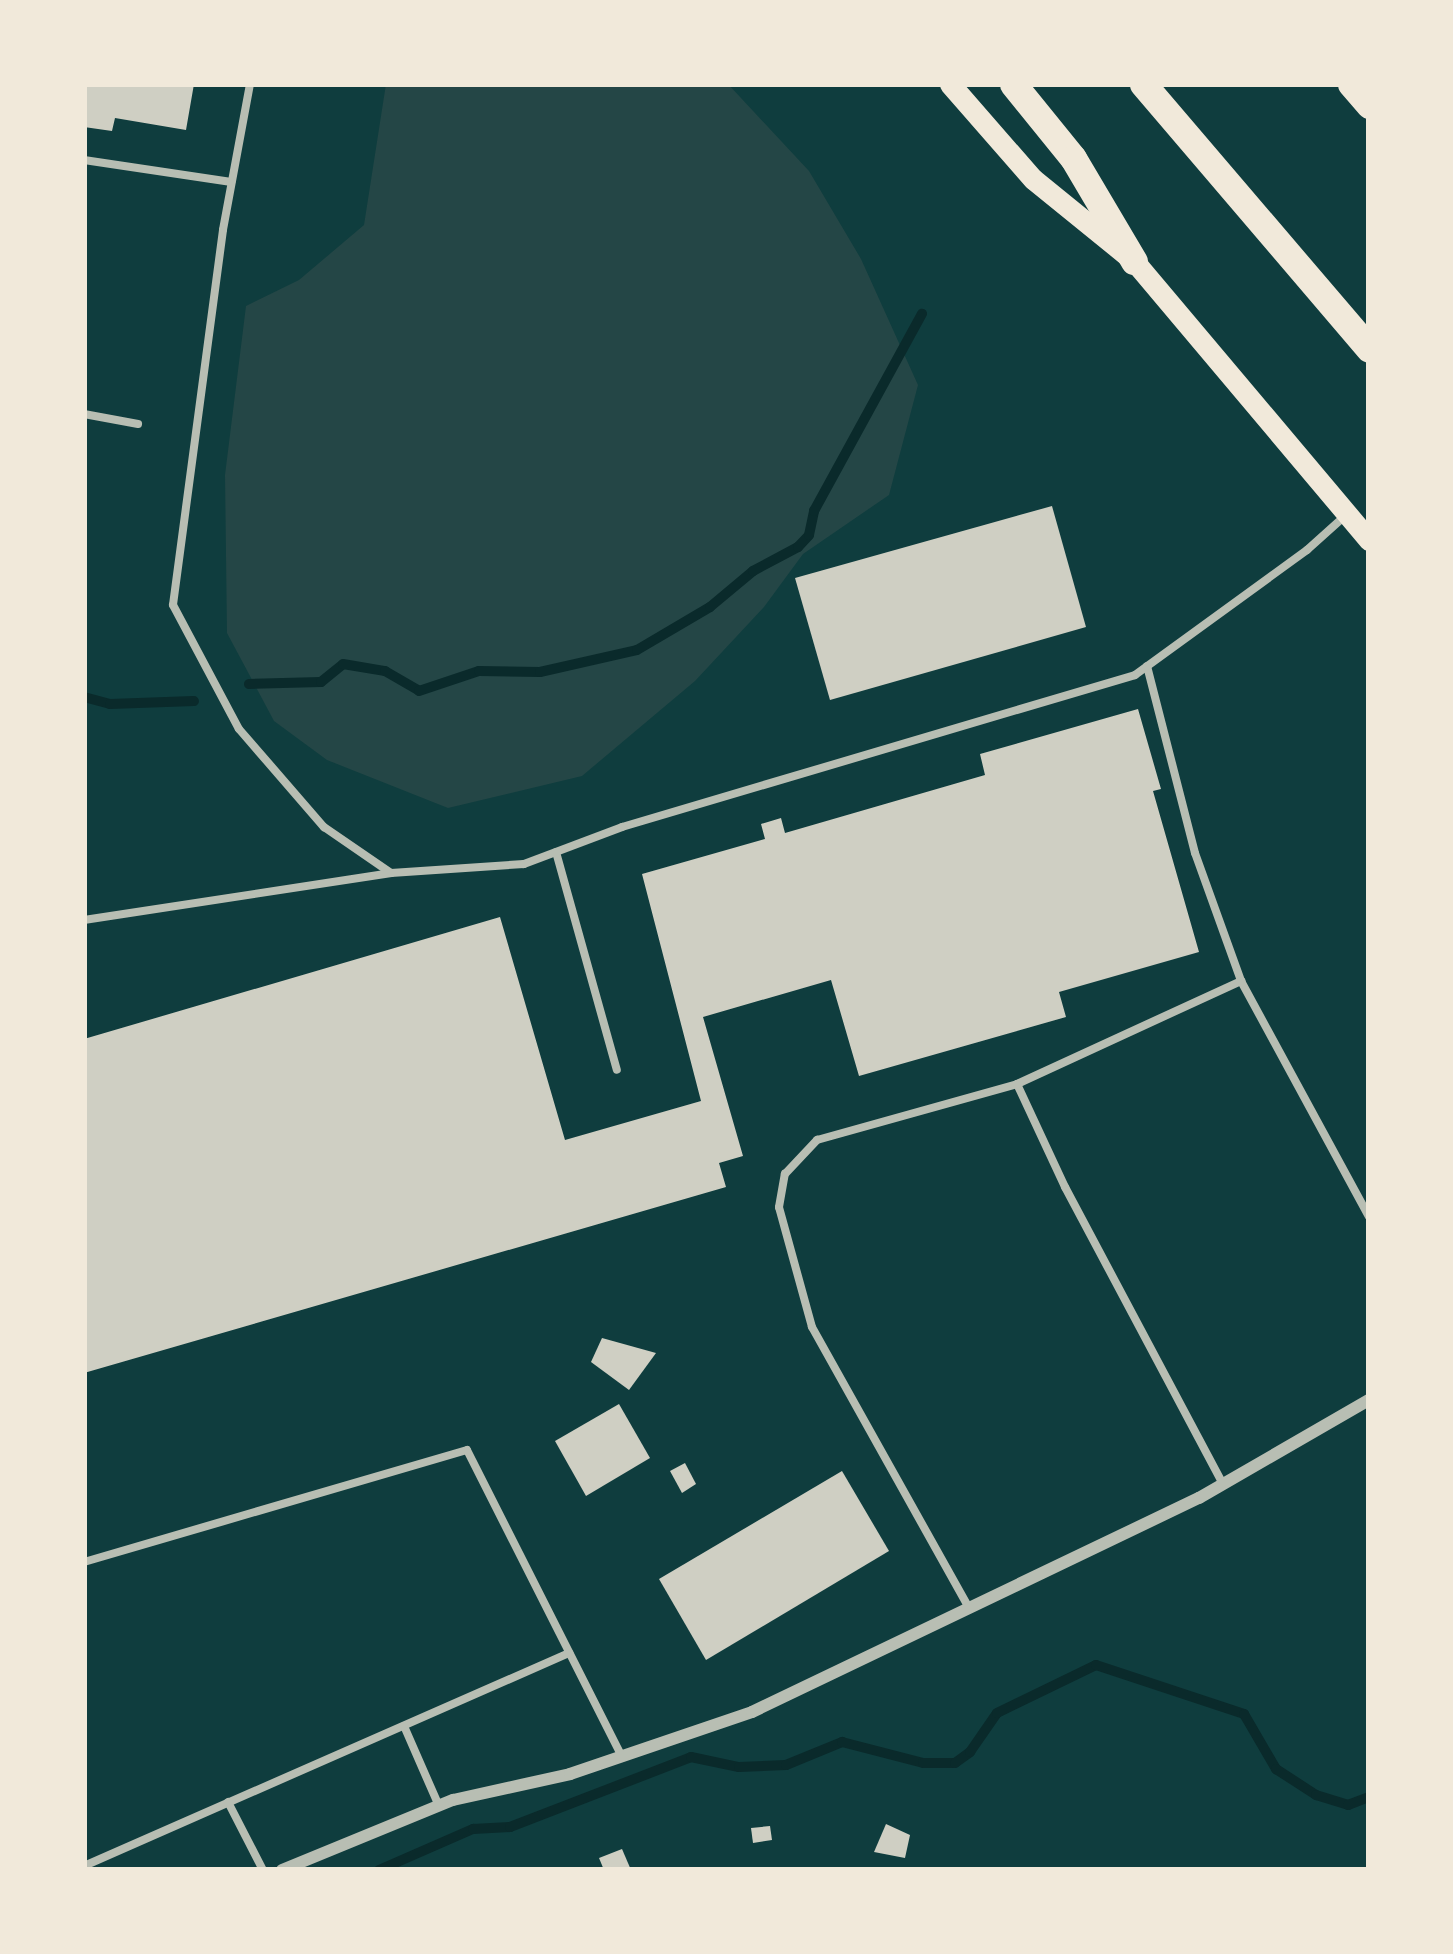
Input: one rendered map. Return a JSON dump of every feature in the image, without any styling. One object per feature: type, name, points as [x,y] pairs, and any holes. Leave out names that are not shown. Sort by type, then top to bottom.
[{"type":"highway","points":[[1013,84],[1073,158],[1134,262]]},
{"type":"highway","points":[[1143,84],[1369,349]]},
{"type":"highway","points":[[1351,84],[1369,105]]},
{"type":"main road","points":[[950,84],[1034,179],[1134,262],[1369,541]]},
{"type":"street","points":[[281,1870],[439,1806],[622,1757],[752,1712],[1223,1484],[1369,1400]]},
{"type":"lane","points":[[250,84],[231,182],[173,605],[239,729],[324,827],[391,873]]},
{"type":"lane","points":[[84,160],[231,182]]},
{"type":"lane","points":[[84,414],[138,424]]},
{"type":"lane","points":[[84,920],[391,873],[524,864],[622,827],[1135,675],[1307,550],[1348,513]]},
{"type":"lane","points":[[1147,666],[1196,853],[1241,982],[1369,1216]]},
{"type":"lane","points":[[556,852],[617,1070]]},
{"type":"lane","points":[[969,1608],[812,1327],[779,1208],[785,1174],[817,1140],[1017,1084],[1241,982]]},
{"type":"lane","points":[[1017,1084],[1065,1187],[1223,1484]]},
{"type":"lane","points":[[84,1562],[467,1450],[622,1757]]},
{"type":"lane","points":[[84,1866],[569,1653]]},
{"type":"lane","points":[[404,1726],[439,1806]]},
{"type":"lane","points":[[228,1802],[262,1870]]},
{"type":"shaded area","points":[[386,84],[728,84],[809,171],[861,259],[918,385],[889,495],[803,554],[764,607],[695,681],[582,776],[448,808],[327,760],[274,721],[227,633],[225,475],[246,306],[299,280],[364,225]]},
{"type":"building","points":[[84,84],[194,84],[186,130],[115,118],[112,131],[84,127]]},
{"type":"building","points":[[1052,506],[1086,627],[830,700],[795,578]]},
{"type":"building","points":[[1138,709],[1161,789],[1153,791],[1199,952],[1059,992],[1066,1017],[859,1076],[831,980],[703,1017],[743,1156],[719,1163],[726,1187],[84,1373],[84,1039],[500,917],[565,1140],[701,1101],[642,874],[765,839],[761,824],[781,818],[785,833],[985,775],[980,754]]},
{"type":"building","points":[[602,1338],[656,1353],[629,1390],[591,1362]]},
{"type":"building","points":[[619,1404],[650,1458],[586,1496],[555,1441]]},
{"type":"building","points":[[685,1463],[696,1484],[682,1493],[670,1471]]},
{"type":"building","points":[[842,1471],[889,1551],[706,1660],[659,1579]]},
{"type":"building","points":[[886,1824],[910,1835],[905,1858],[874,1852]]},
{"type":"building","points":[[770,1826],[772,1840],[753,1843],[751,1828]]},
{"type":"building","points":[[622,1849],[631,1870],[604,1870],[599,1858]]},
{"type":"waterway","points":[[249,684],[321,682],[343,664],[385,671],[419,691],[479,671],[540,672],[637,650],[710,607],[753,571],[798,547],[809,535],[814,511],[922,314]]},
{"type":"waterway","points":[[84,697],[110,704],[194,701]]},
{"type":"waterway","points":[[379,1870],[473,1829],[510,1827],[691,1757],[739,1767],[786,1765],[842,1742],[923,1763],[955,1763],[970,1752],[997,1713],[1096,1665],[1244,1714],[1276,1769],[1316,1795],[1348,1805],[1369,1797]]}]
